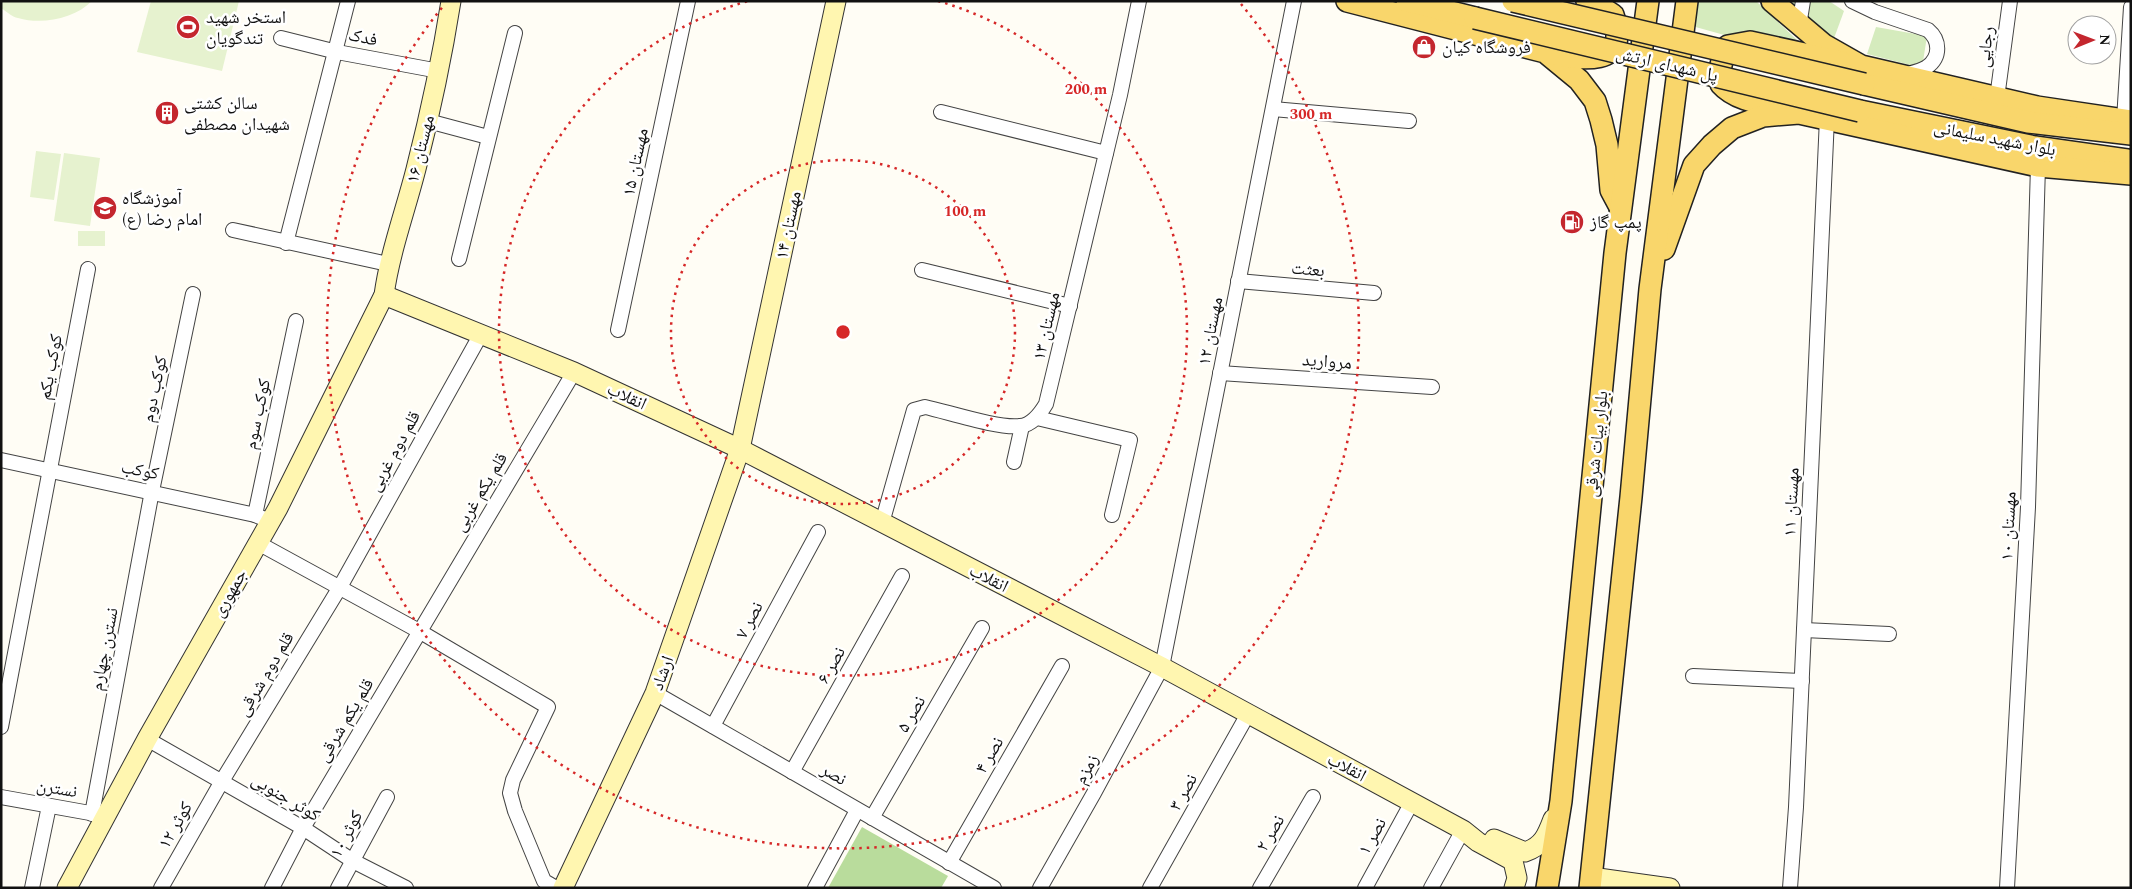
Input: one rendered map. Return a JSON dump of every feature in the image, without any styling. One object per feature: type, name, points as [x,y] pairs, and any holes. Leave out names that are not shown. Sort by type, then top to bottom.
[{"type":"main road","points":[[1347,1],[1545,52],[1588,59],[1602,56],[1609,52],[1615,43],[1616,32],[1613,15],[1587,1]]},
{"type":"main road","name":"پل شهدای ارتش","points":[[1407,1],[1860,111]]},
{"type":"main road","name":"پل شهدای ارتش","points":[[1513,1],[1863,75]]},
{"type":"main road","name":"بلوار بیات شرقی","points":[[1547,888],[1561,801],[1620,208],[1648,1]]},
{"type":"main road","points":[[1590,883],[1631,497],[1650,289],[1687,1]]},
{"type":"main road","points":[[1772,1],[1799,26],[1863,75]]},
{"type":"main road","points":[[2129,125],[1900,76],[1863,75],[1750,42],[1728,46],[1722,58],[1719,71],[1721,84],[1725,89],[1741,97],[1799,113],[2038,166],[2131,174]]},
{"type":"main road","points":[[1545,52],[1579,80],[1595,102],[1607,145],[1611,190],[1620,208]]},
{"type":"main road","name":"بلوار شهید سلیمانی","points":[[1863,75],[2028,122],[2129,125]]},
{"type":"main road","name":"بلوار شهید سلیمانی","points":[[1860,111],[2035,147],[2131,161]]},
{"type":"main road","points":[[1650,289],[1694,165],[1712,145],[1732,128],[1763,116],[1799,113]]},
{"type":"street","points":[[286,243],[348,1]]},
{"type":"street","name":"مهستان ۱۶","points":[[384,295],[388,264],[416,170],[428,121],[451,1]]},
{"type":"street","name":"مهستان ۱۵","points":[[618,330],[688,1]]},
{"type":"street","name":"مهستان ۱۴","points":[[740,449],[836,1]]},
{"type":"street","name":"مهستان ۱۳","points":[[1037,418],[1046,404],[1070,306],[1139,1]]},
{"type":"street","name":"مهستان ۱۲","points":[[1162,667],[1294,1]]},
{"type":"street","points":[[1799,26],[1803,1]]},
{"type":"street","points":[[1852,1],[1875,12],[1928,30],[1935,36],[1937,50],[1932,63],[1925,68],[1900,76]]},
{"type":"street","name":"رجایی","points":[[1997,98],[2010,1]]},
{"type":"street","points":[[2129,125],[2131,7]]},
{"type":"street","points":[[459,260],[515,32]]},
{"type":"street","name":"فدک","points":[[280,38],[336,52],[439,71]]},
{"type":"street","points":[[1273,108],[1409,121]]},
{"type":"street","points":[[941,112],[1106,152]]},
{"type":"street","name":"مهستان ۱۱","points":[[1790,888],[1794,853],[1826,118]]},
{"type":"street","points":[[428,121],[488,138]]},
{"type":"street","name":"مهستان ۱۰","points":[[2007,888],[2028,507],[2038,166]]},
{"type":"street","points":[[233,230],[388,264]]},
{"type":"street","name":"کوکب یکم","points":[[1,727],[88,269]]},
{"type":"street","points":[[922,270],[1070,306]]},
{"type":"street","name":"بعثت","points":[[1238,281],[1374,293]]},
{"type":"street","name":"کوکب دوم","points":[[152,491],[193,294]]},
{"type":"street","name":"انقلاب","points":[[384,295],[574,372],[740,449],[1162,667],[1463,830],[1471,828],[1525,852],[1535,849],[1544,840],[1561,801]]},
{"type":"street","name":"جمهوری","points":[[67,888],[99,815],[147,740],[258,543],[263,518],[384,295]]},
{"type":"street","name":"کوکب سوم","points":[[263,518],[296,321]]},
{"type":"street","name":"قلم دوم غربی","points":[[340,587],[481,334]]},
{"type":"street","name":"قلم یکم غربی","points":[[419,631],[574,372]]},
{"type":"street","name":"مروارید","points":[[1220,373],[1432,388]]},
{"type":"street","points":[[882,523],[914,410],[925,407],[1001,425],[1022,426],[1037,418],[1130,440],[1112,516]]},
{"type":"street","points":[[1014,462],[1022,426]]},
{"type":"street","name":"ارشاد","points":[[563,888],[655,693],[740,449]]},
{"type":"street","name":"کوکب","points":[[1,460],[50,472],[152,491],[263,518]]},
{"type":"street","name":"نسترن چهارم","points":[[99,815],[152,491]]},
{"type":"street","name":"نصر ۷","points":[[713,726],[818,532]]},
{"type":"street","points":[[258,543],[419,631],[548,707],[513,780],[510,793],[515,811],[544,881],[556,888]]},
{"type":"street","name":"نصر ۶","points":[[792,772],[902,576]]},
{"type":"street","name":"قلم دوم شرقی","points":[[222,781],[340,587]]},
{"type":"street","name":"نصر ۵","points":[[872,818],[982,628]]},
{"type":"street","points":[[1804,630],[1889,634]]},
{"type":"street","name":"قلم یکم شرقی","points":[[272,888],[302,828],[419,631]]},
{"type":"street","name":"نصر ۴","points":[[949,863],[1062,666]]},
{"type":"street","name":"زمزم","points":[[1040,888],[1094,794],[1162,667]]},
{"type":"street","points":[[1693,676],[1802,681]]},
{"type":"street","name":"نصر","points":[[655,693],[994,888]]},
{"type":"street","name":"نصر ۳","points":[[1150,888],[1248,714]]},
{"type":"street","name":"کوثر جنوبی","points":[[147,740],[222,781],[302,828],[353,861],[406,888]]},
{"type":"street","name":"کوثر ۱۲","points":[[161,888],[222,781]]},
{"type":"street","name":"نصر ۲","points":[[1260,888],[1313,796]]},
{"type":"street","name":"نسترن","points":[[1,797],[99,815]]},
{"type":"street","name":"کوثر ۱۰","points":[[338,888],[387,797]]},
{"type":"street","name":"نصر ۱","points":[[1365,888],[1412,802]]},
{"type":"street","points":[[32,888],[49,806]]},
{"type":"street","points":[[815,888],[856,814]]},
{"type":"street","points":[[1431,888],[1463,830],[1478,842],[1513,861],[1517,878],[1514,888]]},
{"type":"street","points":[[1590,883],[1670,888]]},
{"type":"green space","points":[[1,1],[92,1],[85,7],[67,16],[37,21],[14,16],[1,8]]},
{"type":"green space","name":"استخر شهید تندگویان","points":[[151,1],[239,1],[222,71],[137,52]]},
{"type":"green space","points":[[1695,1],[1756,1],[1797,40],[1813,51],[1735,38],[1692,26]]},
{"type":"green space","points":[[1790,1],[1829,1],[1844,11],[1833,41]]},
{"type":"green space","points":[[1876,27],[1927,36],[1922,68],[1867,54]]},
{"type":"green space","points":[[36,151],[61,154],[54,200],[30,197]]},
{"type":"green space","points":[[64,153],[100,158],[90,226],[54,221]]},
{"type":"green space","points":[[78,231],[105,231],[105,246],[78,246]]},
{"type":"green space","points":[[862,827],[948,876],[941,888],[828,888]]},
{"type":"place","name":"استخر شهید تندگویان","points":[[188,27]]},
{"type":"place","name":"فروشگاه کیان","points":[[1424,47]]},
{"type":"place","name":"سالن کشتی شهیدان مصطفی","points":[[167,113]]},
{"type":"place","name":"آموزشگاه امام رضا (ع)","points":[[105,208]]},
{"type":"place","name":"پمپ گاز","points":[[1572,222]]}]
